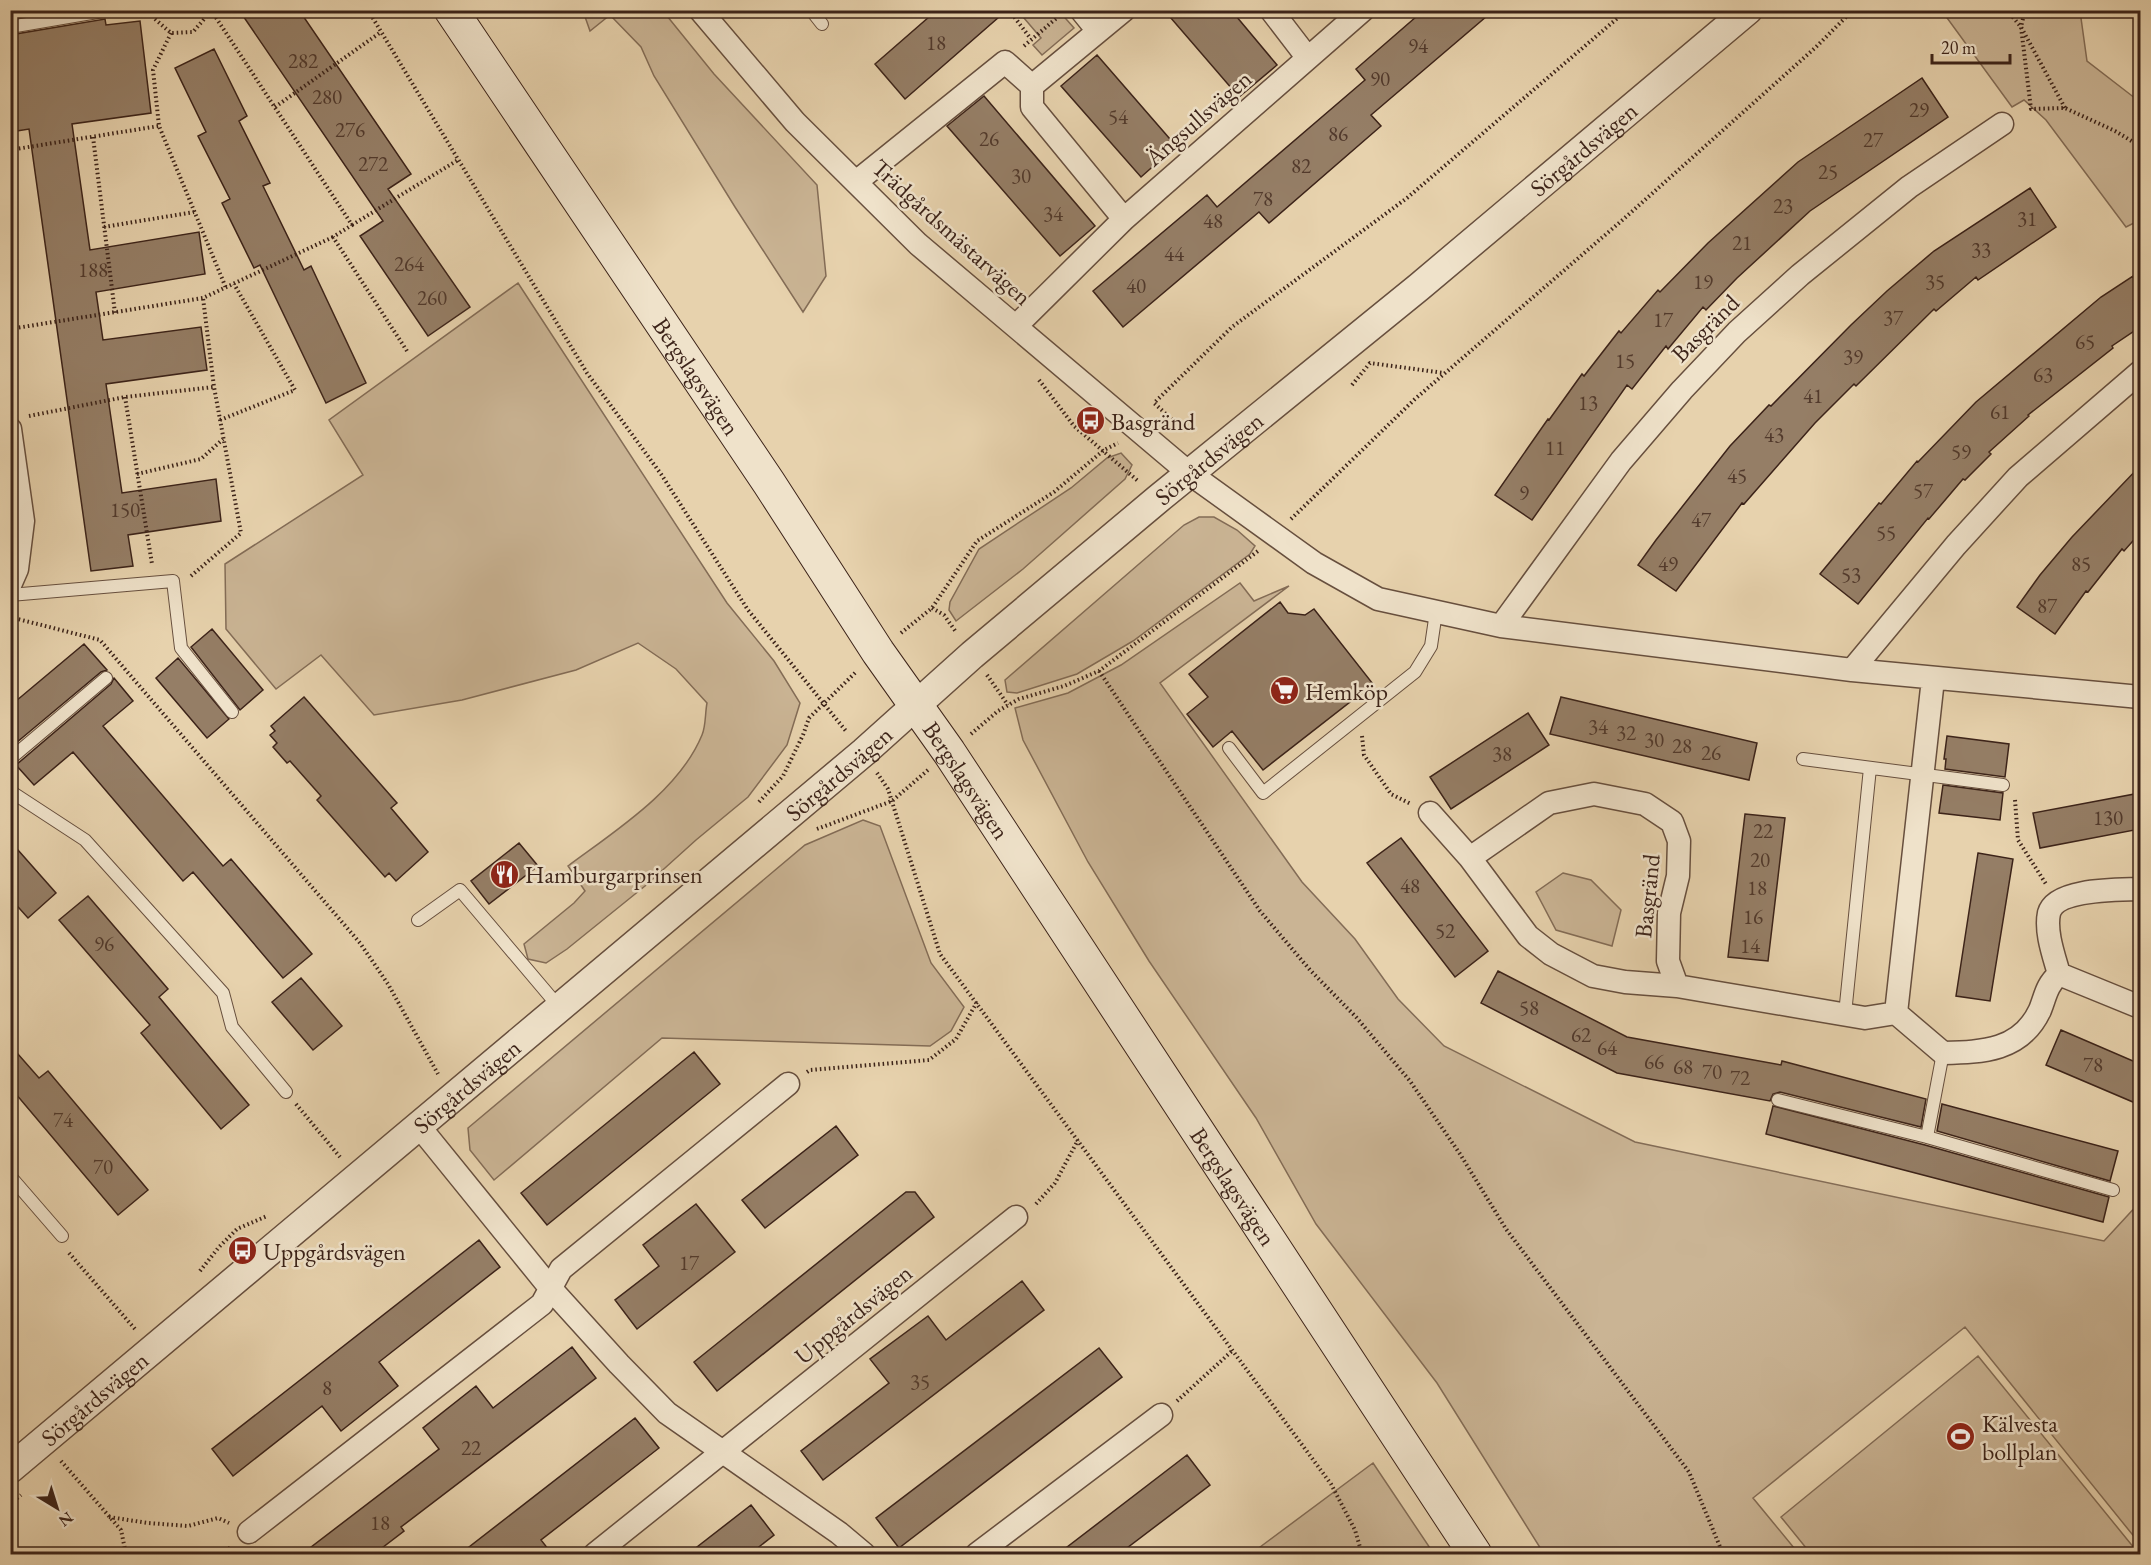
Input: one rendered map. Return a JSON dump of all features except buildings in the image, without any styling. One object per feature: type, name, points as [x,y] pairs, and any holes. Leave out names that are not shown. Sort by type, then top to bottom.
[{"type":"main road","name":"Bergslagsvägen","points":[[451,10],[762,473],[878,652],[949,752],[1475,1554]]},
{"type":"street","name":"Trädgårdsmästarvägen","points":[[700,10],[795,122],[918,244],[1190,473]]},
{"type":"street","points":[[1081,10],[1098,31]]},
{"type":"street","points":[[1032,86],[1124,10]]},
{"type":"street","points":[[1271,10],[1307,57]]},
{"type":"street","name":"Ängsullsvägen","points":[[1016,326],[1124,219],[1363,10]]},
{"type":"street","name":"Sörgårdsvägen","points":[[10,1469],[864,753],[972,655],[1190,473],[1419,287],[1748,10]]},
{"type":"street","points":[[856,182],[1005,63],[1032,86],[1032,107],[1124,219]]},
{"type":"street","name":"Basgränd","points":[[1501,626],[1621,461],[1682,390],[1737,332],[1800,274],[1909,187],[2002,124]]},
{"type":"street","points":[[1852,670],[1956,545],[2018,477],[2140,372]]},
{"type":"street","points":[[10,585],[17,569],[24,521],[16,423]]},
{"type":"street","points":[[1190,473],[1314,563],[1378,599],[1501,626],[1852,670],[2140,697]]},
{"type":"street","points":[[1896,1013],[1933,679]]},
{"type":"street","name":"Basgränd","points":[[1470,858],[1549,803],[1594,794],[1645,804],[1672,822],[1679,841],[1678,876],[1669,913],[1668,961],[1677,986]]},
{"type":"street","points":[[1430,813],[1470,858],[1528,936],[1551,954],[1593,976],[1625,982],[1677,986],[1865,1018],[1896,1013],[1943,1053],[1996,1048],[2022,1036],[2039,1012],[2050,983],[2059,974]]},
{"type":"street","points":[[2059,974],[2049,936],[2049,912],[2057,902],[2068,896],[2100,891],[2140,889]]},
{"type":"street","points":[[2059,974],[2140,1007]]},
{"type":"street","points":[[249,1532],[542,1304],[561,1269],[788,1083]]},
{"type":"street","points":[[418,1125],[551,1289],[619,1364],[668,1413],[839,1533],[864,1554]]},
{"type":"street","name":"Uppgårdsvägen","points":[[595,1554],[1016,1217]]},
{"type":"street","points":[[977,1554],[1161,1415]]},
{"type":"lane","points":[[10,27],[109,10]]},
{"type":"lane","points":[[811,10],[822,24]]},
{"type":"lane","points":[[10,595],[173,581],[181,648],[232,712]]},
{"type":"lane","points":[[1229,748],[1263,793],[1415,672],[1431,646],[1436,612]]},
{"type":"lane","points":[[10,759],[106,678]]},
{"type":"lane","points":[[1803,759],[2003,785]]},
{"type":"lane","points":[[1845,1014],[1870,768]]},
{"type":"lane","points":[[10,791],[85,840],[223,993],[232,1027],[286,1092]]},
{"type":"lane","points":[[418,920],[460,890],[559,1007]]},
{"type":"lane","points":[[1927,1137],[1943,1053]]},
{"type":"lane","points":[[1778,1100],[1927,1137],[2114,1190]]},
{"type":"lane","points":[[10,1176],[62,1236]]},
{"type":"path","points":[[155,10],[155,19],[171,33],[193,32],[211,11],[352,225]]},
{"type":"path","points":[[368,10],[587,373],[661,474],[748,610],[864,753],[888,789],[940,954],[1330,1484],[1355,1530],[1362,1554]]},
{"type":"path","points":[[1009,10],[1031,39]]},
{"type":"path","points":[[1005,63],[1065,10]]},
{"type":"path","points":[[823,703],[878,652],[932,608],[977,542],[1054,492],[1104,450],[1120,442],[1143,463],[1178,425],[1154,403],[1233,327],[1407,198],[1627,10]]},
{"type":"path","points":[[892,801],[998,711],[1019,699],[1064,686],[1099,671],[1260,549],[1415,399],[1628,215],[1815,48],[1853,10]]},
{"type":"path","points":[[2007,10],[2021,27],[2066,108]]},
{"type":"path","points":[[2025,10],[2021,27],[2031,109],[2066,108],[2115,131],[2140,146]]},
{"type":"path","points":[[275,107],[381,32]]},
{"type":"path","points":[[171,33],[153,70],[159,126],[226,288]]},
{"type":"path","points":[[10,150],[159,126]]},
{"type":"path","points":[[93,137],[115,313]]},
{"type":"path","points":[[10,329],[203,298],[333,237],[458,160]]},
{"type":"path","points":[[104,227],[194,212]]},
{"type":"path","points":[[333,237],[407,351]]},
{"type":"path","points":[[220,420],[295,390],[234,284]]},
{"type":"path","points":[[174,590],[241,533],[214,387],[203,298]]},
{"type":"path","points":[[1352,385],[1370,363],[1444,373]]},
{"type":"path","points":[[16,423],[125,397],[214,387]]},
{"type":"path","points":[[125,397],[154,583]]},
{"type":"path","points":[[137,474],[201,459],[224,439]]},
{"type":"path","points":[[10,617],[100,640],[360,944],[388,984],[438,1074]]},
{"type":"path","points":[[1099,671],[1260,911],[1310,970],[1356,1017],[1410,1082],[1460,1154],[1506,1229],[1689,1472],[1723,1554]]},
{"type":"path","points":[[1360,715],[1364,755],[1391,794],[1430,813]]},
{"type":"path","points":[[2003,785],[2015,798],[2018,840],[2057,902]]},
{"type":"path","points":[[788,1083],[810,1070],[929,1060],[956,1039],[977,1002]]},
{"type":"path","points":[[286,1092],[340,1157]]},
{"type":"path","points":[[1016,1217],[1034,1205],[1055,1183],[1078,1140]]},
{"type":"path","points":[[62,1236],[67,1251],[135,1329]]},
{"type":"path","points":[[1161,1415],[1232,1351]]},
{"type":"path","points":[[43,1441],[121,1530],[126,1554]]},
{"type":"path","points":[[109,1517],[148,1524],[188,1526],[218,1518],[249,1532]]},
{"type":"shaded area","points":[[583,11],[663,11],[714,74],[817,185],[826,276],[803,312],[654,76],[641,47],[610,15],[590,31]]},
{"type":"shaded area","points":[[1018,11],[1059,11],[1074,28],[1042,55],[1033,45],[1041,38]]},
{"type":"shaded area","points":[[1942,11],[2080,11],[2087,61],[2140,102],[2140,220],[2126,227],[2046,120],[2024,100],[2012,107]]},
{"type":"shaded area","points":[[518,283],[727,603],[774,661],[800,703],[787,745],[748,797],[645,886],[567,949],[546,963],[528,959],[524,944],[574,903],[585,891],[568,866],[625,824],[662,792],[692,755],[702,735],[707,703],[676,669],[638,643],[576,670],[462,700],[374,715],[321,655],[276,689],[226,629],[225,564],[363,475],[329,420]]},
{"type":"shaded area","points":[[1121,453],[1132,465],[1125,479],[1023,569],[956,621],[949,610],[950,602],[979,549],[1071,488],[1107,458]]},
{"type":"shaded area","points":[[1199,517],[1214,517],[1237,530],[1255,546],[1250,554],[1133,641],[1077,674],[1017,693],[1007,692],[1005,680],[1184,525]]},
{"type":"shaded area","points":[[1240,583],[1254,601],[1289,586],[1160,683],[1302,882],[1355,939],[1398,999],[1444,1046],[1635,1142],[2104,1241],[2140,1202],[2140,1544],[1965,1327],[1753,1498],[1799,1554],[1544,1554],[1437,1383],[1316,1224],[1256,1118],[1149,961],[1088,862],[1023,740],[1015,708],[1068,693],[1121,665]]},
{"type":"shaded area","points":[[863,820],[880,826],[931,963],[964,1007],[951,1031],[930,1046],[662,1038],[494,1180],[470,1150],[468,1128],[805,845]]},
{"type":"shaded area","points":[[1563,873],[1591,880],[1621,910],[1612,946],[1556,930],[1536,892]]},
{"type":"shaded area","name":"Kälvesta bollplan","points":[[1978,1356],[2139,1554],[1811,1554],[1781,1517]]},
{"type":"shaded area","points":[[1373,1463],[1434,1554],[1250,1554],[1256,1550]]},
{"type":"place","name":"Basgränd","points":[[1090,421]]},
{"type":"place","name":"Hemköp","points":[[1284,691]]},
{"type":"place","name":"Hamburgarprinsen","points":[[504,874]]},
{"type":"place","name":"Uppgårdsvägen","points":[[242,1251]]},
{"type":"place","name":"Kälvesta bollplan","points":[[1961,1437]]}]
